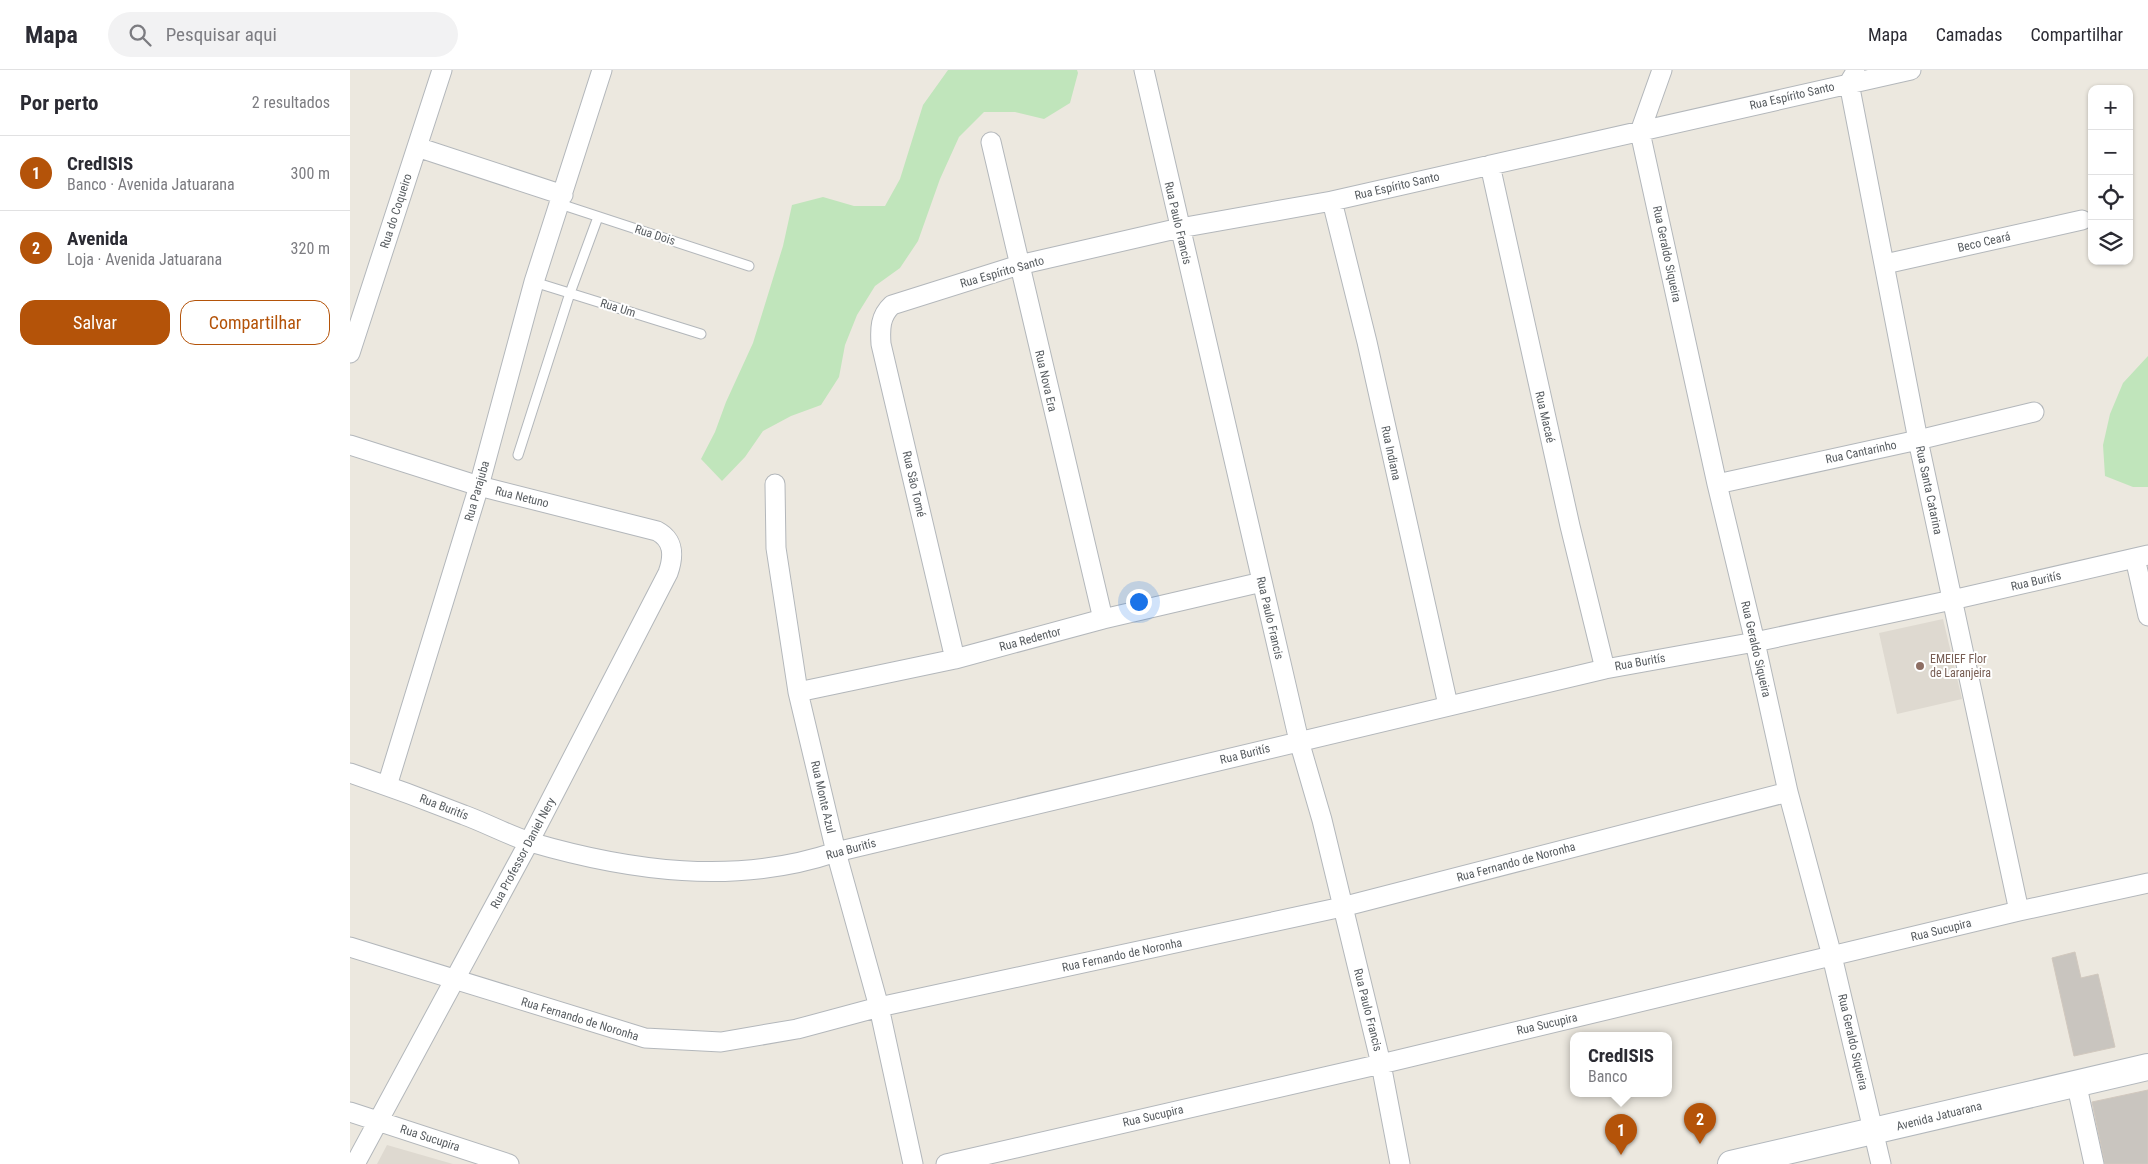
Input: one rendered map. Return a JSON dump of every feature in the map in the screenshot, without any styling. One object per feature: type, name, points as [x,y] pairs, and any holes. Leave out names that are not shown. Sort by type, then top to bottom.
[{"type":"street","name":"Rua do Coqueiro","points":[[350,353],[442,70]]},
{"type":"street","name":"Rua Parajuba","points":[[388,786],[479,486],[534,282],[562,200],[602,70]]},
{"type":"street","name":"Rua Paulo Francis","points":[[1144,70],[1299,741],[1322,820],[1381,1064],[1400,1164]]},
{"type":"street","points":[[1640,132],[1662,70]]},
{"type":"street","name":"Rua Espírito Santo","points":[[887,309],[900,302],[1019,265],[1180,228],[1332,201],[1640,132],[1853,76],[1911,70]]},
{"type":"street","name":"Rua Santa Catarina","points":[[1853,76],[1885,264],[1918,440],[2019,911]]},
{"type":"street","name":"Rua Geraldo Siqueira","points":[[1640,132],[1717,484],[1755,642],[1788,792],[1832,956],[1881,1164]]},
{"type":"street","name":"Rua Nova Era","points":[[992,142],[1019,265],[1103,619]]},
{"type":"street","points":[[417,146],[562,200]]},
{"type":"street","name":"Rua Macaé","points":[[1490,165],[1570,526],[1605,669]]},
{"type":"street","name":"Rua Indiana","points":[[1332,201],[1367,342],[1448,705]]},
{"type":"street","name":"Beco Ceará","points":[[1885,264],[2082,220]]},
{"type":"street","name":"Rua São Tomé","points":[[887,309],[880,326],[881,344],[955,659]]},
{"type":"street","name":"Rua Cantarinho","points":[[1717,484],[1918,440],[2034,412]]},
{"type":"street","name":"Rua Netuno","points":[[350,445],[479,486],[657,531],[666,536]]},
{"type":"street","name":"Rua Monte Azul","points":[[775,484],[774,518],[779,572],[798,692],[836,852],[879,1007],[913,1164]]},
{"type":"street","name":"Rua Professor Daniel Nery","points":[[355,1164],[529,842],[668,572],[671,565],[672,550],[666,536]]},
{"type":"street","points":[[2142,557],[2148,616]]},
{"type":"street","name":"Rua Buritís","points":[[350,773],[388,786],[529,842],[637,866],[697,872],[755,870],[817,859],[836,852],[1605,669],[1755,642],[2142,557]]},
{"type":"street","name":"Rua Redentor","points":[[798,692],[955,659],[1103,619],[1262,582]]},
{"type":"street","name":"Rua Fernando de Noronha","points":[[350,947],[455,981],[645,1038],[722,1042],[797,1029],[879,1007],[1342,908],[1788,792]]},
{"type":"street","name":"Rua Sucupira","points":[[946,1164],[1381,1064],[2019,911],[2148,883]]},
{"type":"street","name":"Avenida Jatuarana","points":[[1731,1164],[1874,1132],[2076,1082],[2148,1067]]},
{"type":"street","points":[[2076,1082],[2094,1164]]},
{"type":"street","name":"Rua Sucupira","points":[[350,1112],[509,1164]]},
{"type":"lane","name":"Rua Dois","points":[[562,200],[598,217],[749,266]]},
{"type":"lane","points":[[518,455],[570,293],[598,217]]},
{"type":"lane","name":"Rua Um","points":[[534,282],[701,334]]},
{"type":"shaded area","name":"EMEIEF Flor de Laranjeira","points":[[1943,619],[1962,699],[1897,714],[1879,633]]},
{"type":"shaded area","points":[[387,1145],[453,1164],[377,1164]]},
{"type":"green space","points":[[948,70],[1077,70],[1078,73],[1070,103],[1044,119],[1015,112],[984,112],[959,137],[940,179],[918,241],[900,268],[875,286],[857,315],[845,345],[839,377],[821,405],[791,416],[763,431],[745,457],[722,481],[701,459],[715,432],[726,402],[753,343],[783,246],[792,205],[823,197],[854,206],[885,206],[900,179],[923,105]]},
{"type":"green space","points":[[2148,356],[2148,487],[2133,487],[2105,476],[2103,445],[2110,414],[2123,383]]},
{"type":"building","points":[[2075,952],[2081,978],[2098,974],[2115,1047],[2074,1056],[2052,958]]},
{"type":"building","points":[[2148,1090],[2148,1164],[2105,1164],[2092,1102]]},
{"type":"place","name":"EMEIEF Flor de Laranjeira","points":[[1920,666]]},
{"type":"place","name":"Avenida","points":[[1700,1144]]},
{"type":"place","name":"CredISIS","points":[[1621,1155]]}]
